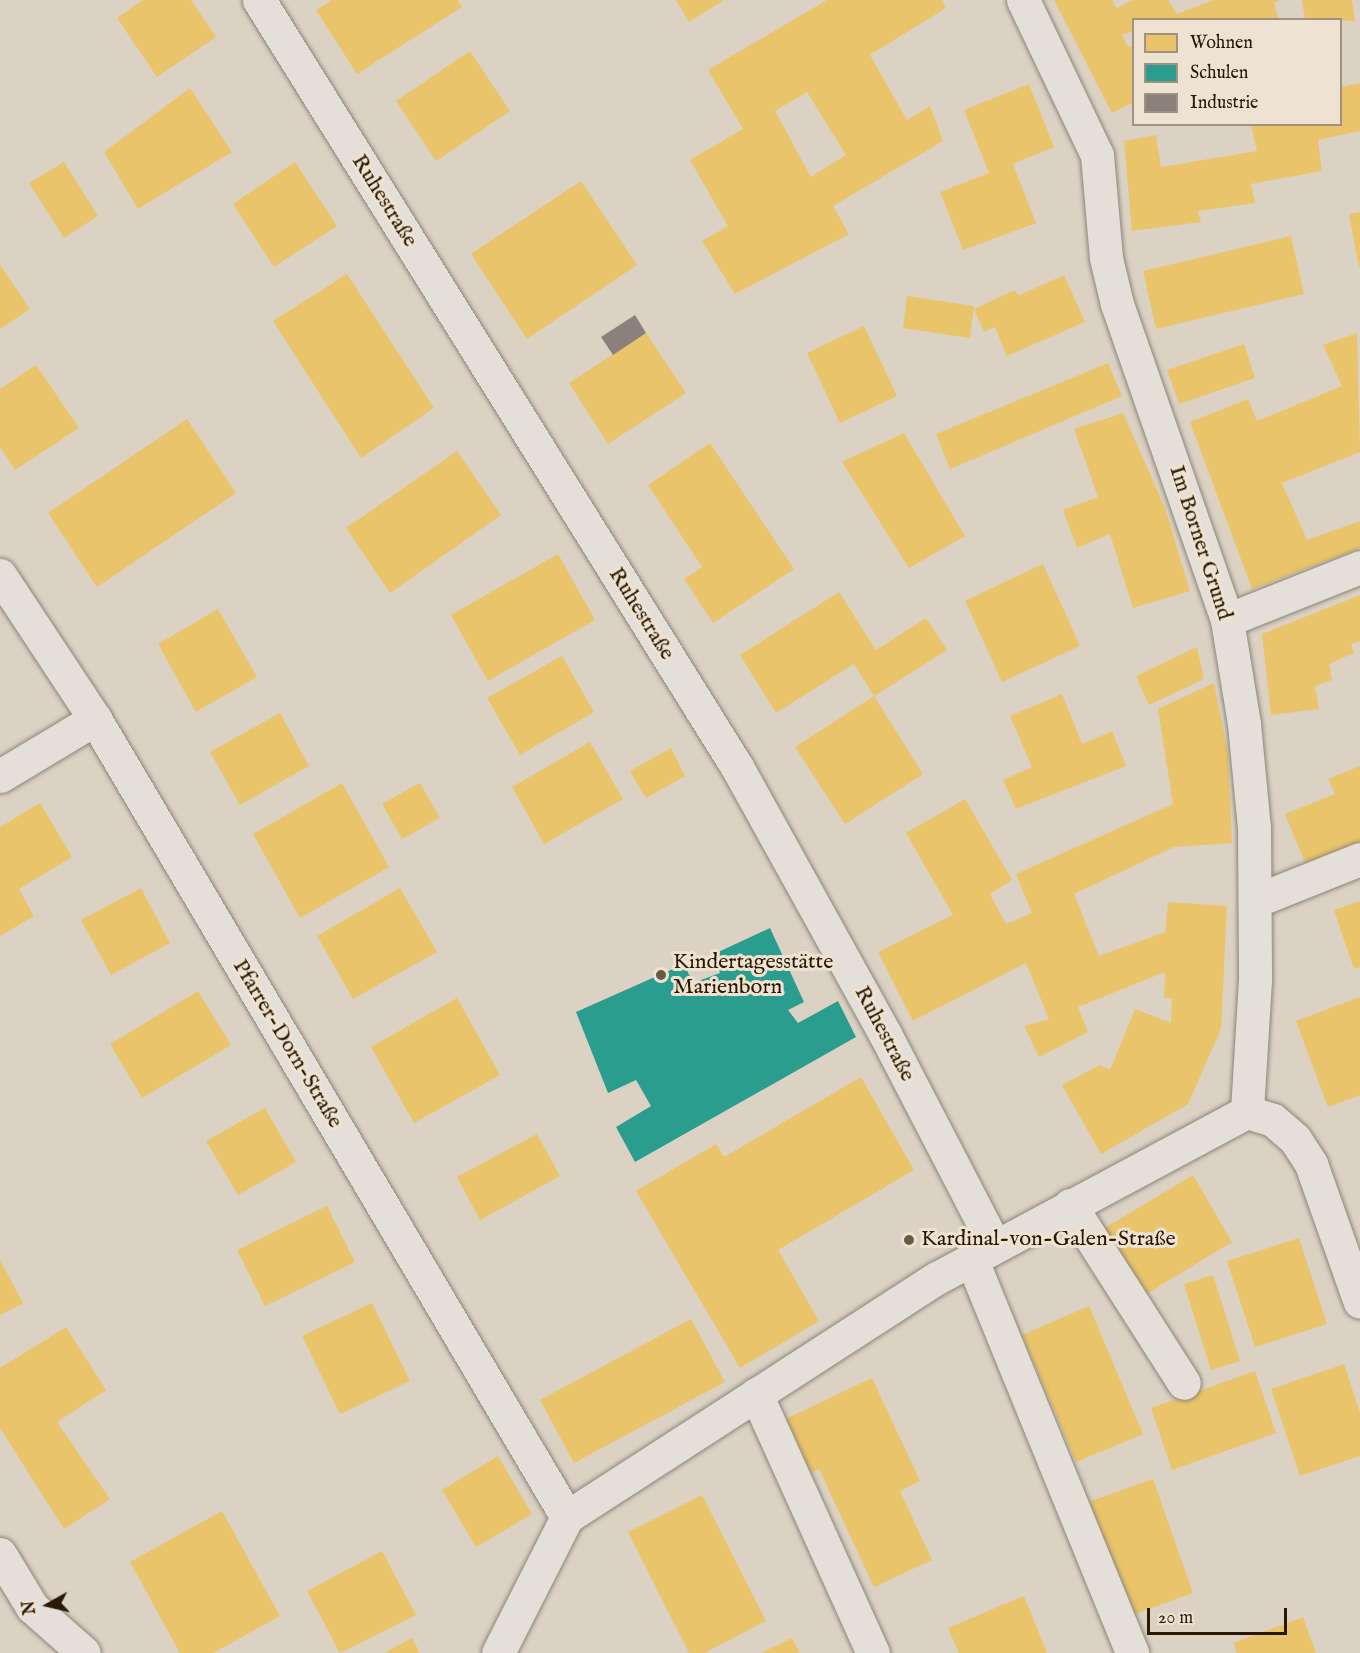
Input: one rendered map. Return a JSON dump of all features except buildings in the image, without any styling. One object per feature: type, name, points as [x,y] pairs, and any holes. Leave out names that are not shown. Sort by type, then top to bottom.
[{"type":"street","name":"Ruhestraße","points":[[259,0],[737,767],[885,1034],[982,1251],[1132,1653]]},
{"type":"street","name":"Im Borner Grund","points":[[1023,0],[1097,155],[1106,258],[1117,304],[1227,620],[1244,724],[1254,827],[1255,980],[1247,1112]]},
{"type":"street","points":[[1227,620],[1360,567]]},
{"type":"street","name":"Pfarrer-Dorn-Straße","points":[[0,574],[95,719],[567,1517]]},
{"type":"street","points":[[0,776],[95,719]]},
{"type":"street","points":[[1255,901],[1360,859]]},
{"type":"street","points":[[498,1653],[567,1517],[982,1251],[1247,1112],[1273,1120],[1295,1139],[1311,1164],[1360,1302]]},
{"type":"street","points":[[1070,1205],[1184,1383]]},
{"type":"street","points":[[756,1394],[873,1653]]},
{"type":"street","points":[[0,1554],[32,1607],[84,1653]]},
{"type":"place","name":"Kindertagesstätte Marienborn","points":[[661,975]]},
{"type":"place","name":"Kardinal-von-Galen-Straße","points":[[909,1240]]}]
